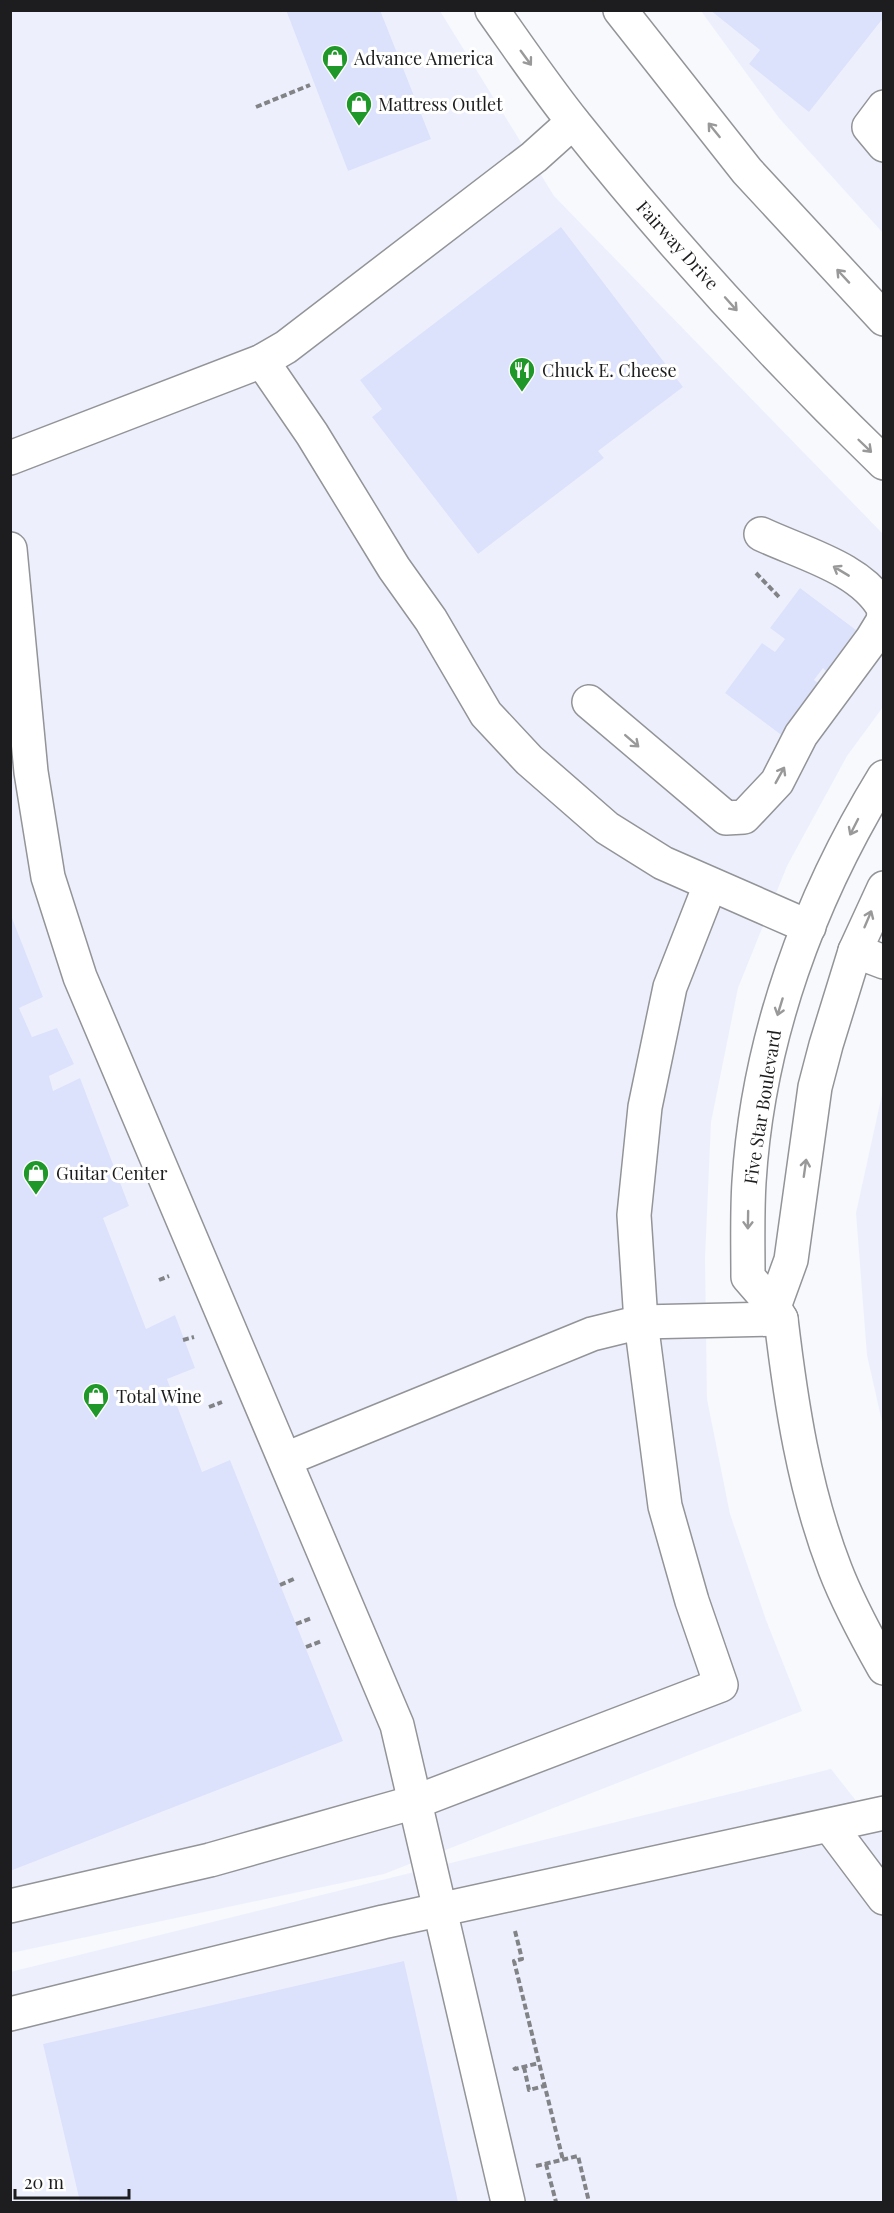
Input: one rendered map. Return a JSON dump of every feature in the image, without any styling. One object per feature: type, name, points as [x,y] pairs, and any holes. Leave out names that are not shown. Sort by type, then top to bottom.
[{"type":"street","name":"Fairway Drive","points":[[492,10],[573,122],[641,205],[769,346],[884,463]]},
{"type":"street","points":[[620,10],[747,171],[884,319]]},
{"type":"street","points":[[884,107],[869,127],[884,145]]},
{"type":"street","points":[[10,458],[262,361],[311,329],[534,157],[573,122]]},
{"type":"street","points":[[262,361],[312,434],[394,568],[431,620],[486,714],[530,760],[607,828],[663,863],[809,927]]},
{"type":"street","points":[[588,702],[703,802],[726,818],[744,817],[777,782],[801,735],[872,639],[883,621],[884,610],[878,598],[840,569],[762,534]]},
{"type":"street","points":[[10,549],[31,772],[48,878],[80,977],[398,1725],[508,2202]]},
{"type":"street","name":"Five Star Boulevard","points":[[778,1313],[748,1277],[749,1182],[761,1087],[772,1032],[791,969],[856,822],[884,777]]},
{"type":"street","points":[[10,1906],[210,1860],[415,1802],[721,1685],[692,1601],[665,1506],[641,1322],[634,1215],[645,1107],[670,987],[710,885]]},
{"type":"street","points":[[884,888],[869,956],[842,987],[815,1087],[791,1260],[778,1313],[792,1404],[815,1502],[835,1569],[884,1668]]},
{"type":"street","points":[[286,1460],[592,1334],[641,1322],[778,1313]]},
{"type":"street","points":[[10,2014],[506,1895],[884,1813]]},
{"type":"street","points":[[830,1826],[884,1898]]},
{"type":"path","points":[[256,107],[310,85]]},
{"type":"path","points":[[747,564],[780,598]]},
{"type":"path","points":[[506,1895],[522,1959],[514,1960],[563,2160]]},
{"type":"path","points":[[524,2067],[529,2090],[544,2086]]},
{"type":"path","points":[[546,2164],[556,2202]]},
{"type":"shaded area","points":[[10,11],[440,11],[554,196],[884,535],[883,707],[847,756],[787,866],[738,988],[711,1122],[705,1258],[707,1399],[730,1514],[766,1620],[802,1711],[384,1874],[11,1953]]},
{"type":"shaded area","points":[[701,11],[883,11],[883,233],[779,118]]},
{"type":"shaded area","points":[[883,1090],[884,1426],[867,1355],[856,1213]]},
{"type":"shaded area","points":[[831,1769],[883,1835],[883,2202],[11,2202],[10,1972]]},
{"type":"building","points":[[286,10],[380,10],[431,139],[348,171]]},
{"type":"building","points":[[710,10],[884,10],[884,17],[809,112],[749,64],[760,50]]},
{"type":"building","name":"Chuck E. Cheese","points":[[561,227],[683,387],[598,451],[604,458],[478,554],[372,417],[382,409],[360,380]]},
{"type":"building","points":[[800,588],[856,630],[826,671],[823,668],[814,680],[826,689],[788,740],[725,693],[762,643],[775,652],[785,639],[770,628]]},
{"type":"building","points":[[10,913],[43,997],[19,1008],[32,1037],[57,1028],[74,1064],[49,1076],[53,1091],[80,1078],[129,1206],[103,1218],[146,1329],[175,1315],[195,1368],[167,1379],[202,1472],[230,1460],[343,1741],[10,1871]]},
{"type":"building","points":[[404,1961],[458,2202],[80,2202],[43,2044]]},
{"type":"place","name":"Advance America","points":[[335,81]]},
{"type":"place","name":"Mattress Outlet","points":[[359,127]]},
{"type":"place","name":"Chuck E. Cheese","points":[[522,393]]},
{"type":"place","name":"Guitar Center","points":[[36,1196]]},
{"type":"place","name":"Total Wine","points":[[96,1419]]}]
